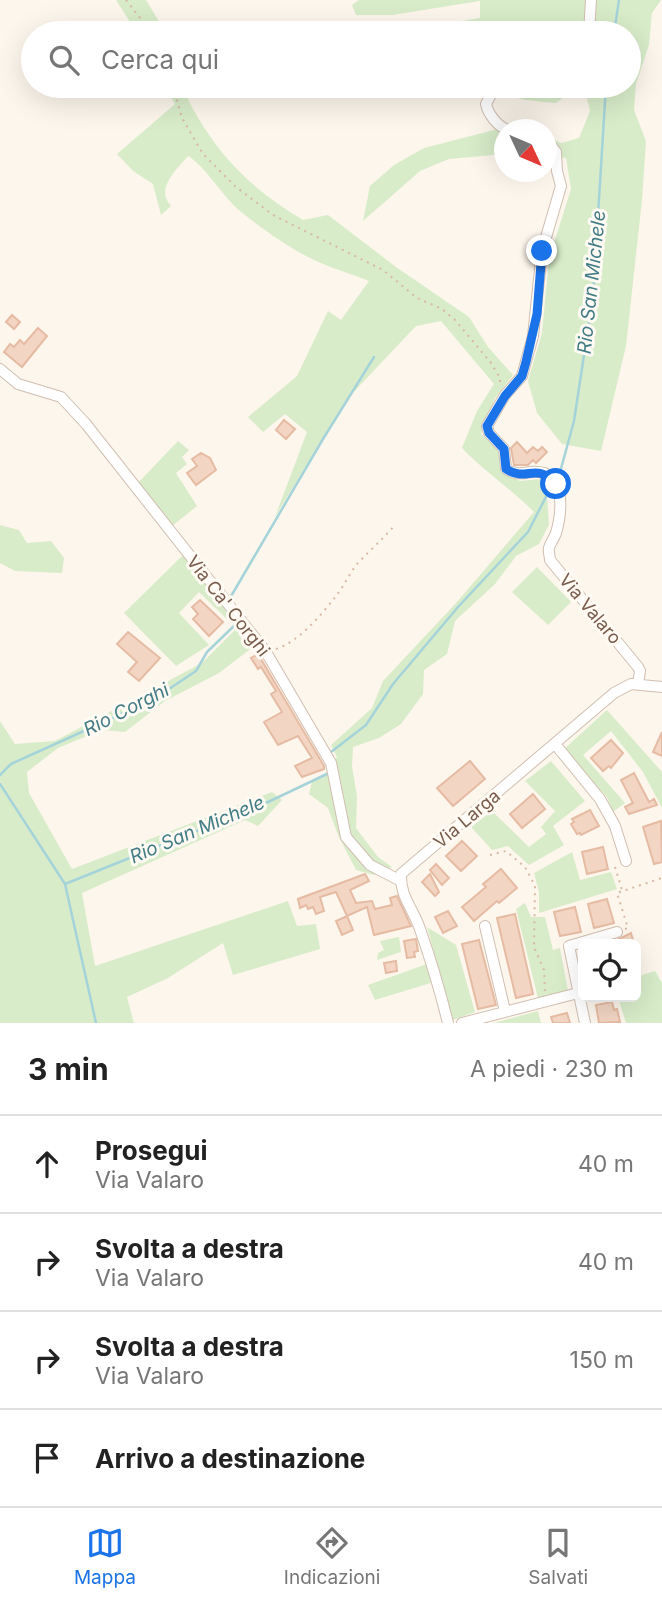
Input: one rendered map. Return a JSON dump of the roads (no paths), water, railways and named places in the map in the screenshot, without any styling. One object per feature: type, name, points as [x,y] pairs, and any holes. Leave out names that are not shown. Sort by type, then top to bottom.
[{"type":"street","points":[[590,21],[591,0]]},
{"type":"street","points":[[489,98],[486,104],[495,119]]},
{"type":"street","name":"Via Valaro","points":[[557,171],[561,186],[542,251],[537,314],[526,362],[522,376],[498,404],[487,426],[489,433],[504,449],[506,469],[514,474],[546,473],[559,488],[559,517],[556,534],[549,547],[550,560],[638,667],[638,684]]},
{"type":"street","name":"Via Ca' Corghi","points":[[0,369],[18,384],[61,397],[266,652],[331,763],[346,837],[370,865],[401,881]]},
{"type":"street","points":[[638,684],[662,687]]},
{"type":"street","name":"Via Larga","points":[[401,881],[401,874],[407,867],[614,693],[624,687],[638,684]]},
{"type":"street","points":[[555,744],[600,799],[615,826],[626,861]]},
{"type":"street","points":[[401,881],[403,897],[414,913],[424,940],[448,1023]]},
{"type":"street","points":[[485,926],[505,1011]]},
{"type":"street","points":[[593,939],[617,932]]},
{"type":"street","points":[[462,1023],[578,993],[569,946],[578,943]]},
{"type":"street","points":[[580,1002],[585,1023]]},
{"type":"waterway","name":"Rio San Michele","points":[[616,21],[619,0]]},
{"type":"waterway","name":"Rio San Michele","points":[[559,476],[574,421],[593,296],[605,98]]},
{"type":"waterway","name":"Rio Corghi","points":[[230,598],[374,357]]},
{"type":"waterway","name":"Rio San Michele","points":[[331,752],[366,725],[393,684],[458,607],[528,532],[550,489]]},
{"type":"waterway","name":"Rio Corghi","points":[[0,775],[11,764],[166,691],[196,671],[207,652],[236,624]]},
{"type":"waterway","name":"Rio San Michele","points":[[65,884],[266,803],[329,773]]},
{"type":"waterway","points":[[0,784],[65,884],[96,1023]]}]
